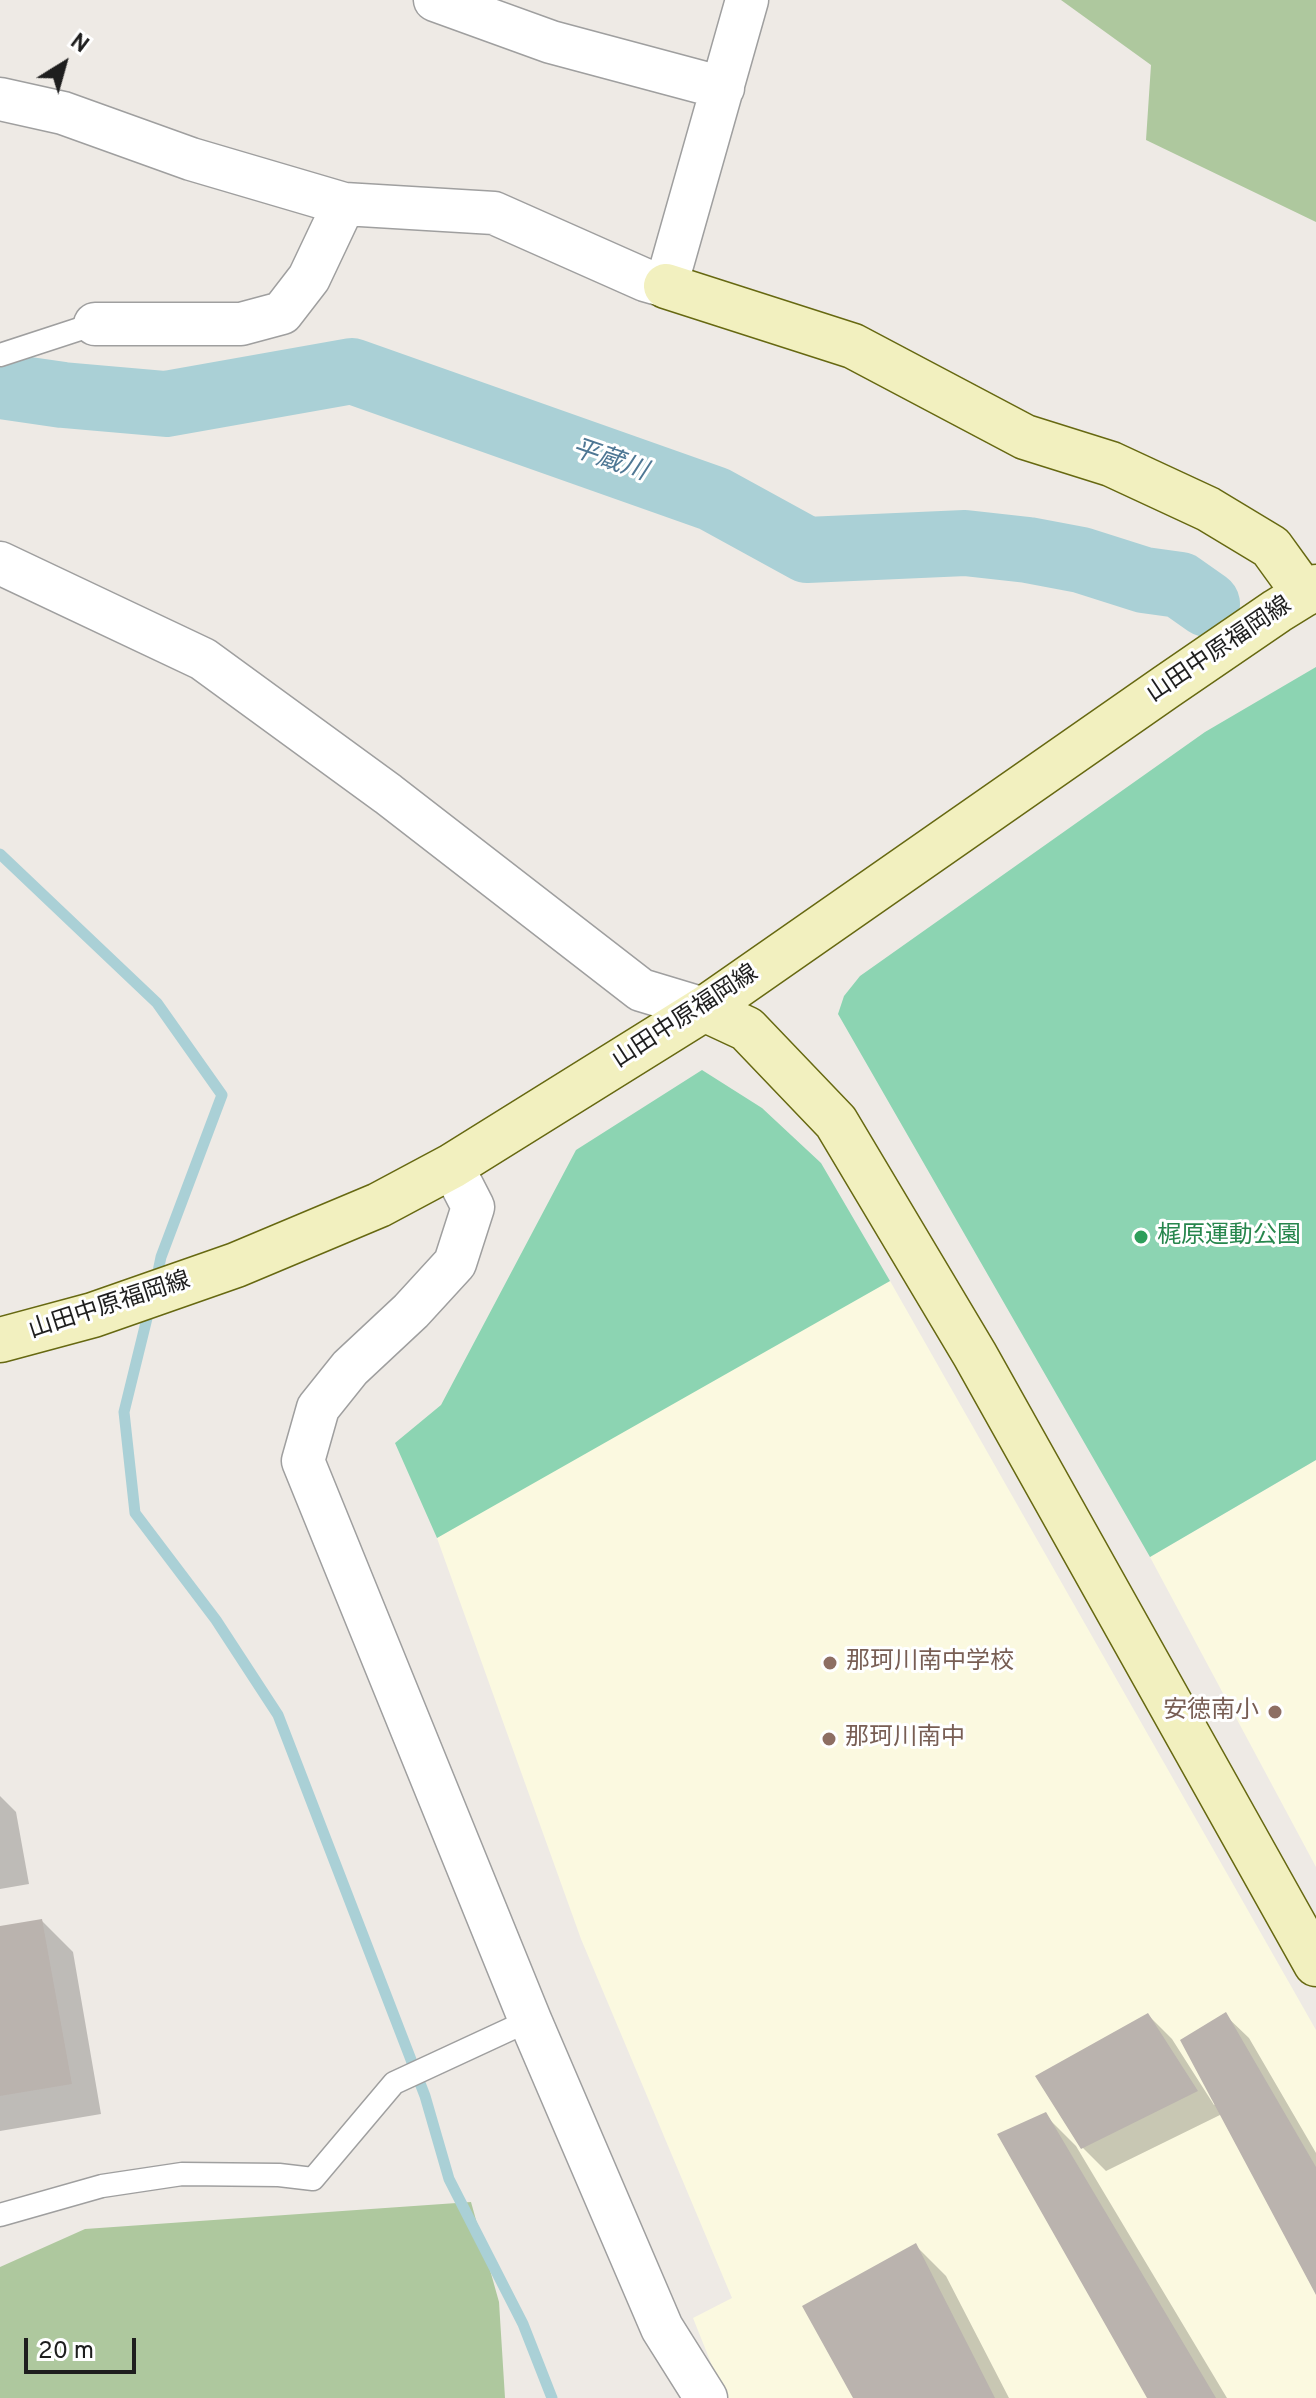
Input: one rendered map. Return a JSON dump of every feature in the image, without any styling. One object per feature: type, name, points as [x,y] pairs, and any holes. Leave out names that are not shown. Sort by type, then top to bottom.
[{"type":"street","points":[[435,0],[551,42],[723,88]]},
{"type":"street","points":[[666,286],[747,0]]},
{"type":"street","points":[[0,99],[63,113],[191,159],[344,204],[494,213],[645,280],[853,346],[1025,437],[1111,464],[1208,509],[1271,547],[1299,597]]},
{"type":"street","points":[[95,324],[241,324],[282,313],[309,278],[344,204]]},
{"type":"street","points":[[0,563],[203,659],[388,794],[641,990],[704,1009],[747,1029],[836,1122],[975,1355],[1316,1964]]},
{"type":"street","name":"山田中原福岡線","points":[[0,1340],[93,1315],[236,1265],[379,1205],[452,1166],[704,1009],[1299,597]]},
{"type":"street","points":[[452,1166],[473,1207],[455,1263],[411,1311],[350,1368],[318,1408],[303,1461],[530,2020],[662,2328],[706,2398]]},
{"type":"lane","points":[[0,355],[95,324]]},
{"type":"lane","points":[[0,2215],[102,2186],[182,2174],[279,2175],[313,2179],[394,2083],[530,2020]]},
{"type":"shaded area","name":"那珂川南中","points":[[890,1281],[1316,2030],[1316,2398],[725,2398],[693,2318],[732,2298],[581,1939],[437,1538],[621,1430]]},
{"type":"shaded area","name":"安徳南小","points":[[1316,1460],[1316,1867],[1150,1557]]},
{"type":"green space","points":[[1061,0],[1316,0],[1316,222],[1146,140],[1151,65]]},
{"type":"green space","name":"梶原運動公園","points":[[1316,667],[1316,1460],[1150,1557],[838,1014],[844,996],[860,976],[1205,732]]},
{"type":"green space","points":[[702,1070],[762,1108],[821,1163],[890,1281],[437,1538],[395,1443],[441,1405],[576,1150]]},
{"type":"green space","points":[[471,2202],[499,2302],[505,2398],[0,2398],[0,2267],[85,2229]]},
{"type":"building","points":[[42,1919],[72,2084],[0,2096],[0,1926]]},
{"type":"building","points":[[1226,2012],[1316,2167],[1316,2295],[1180,2040]]},
{"type":"building","points":[[1148,2013],[1198,2091],[1081,2149],[1035,2076]]},
{"type":"building","points":[[1046,2112],[1216,2398],[1147,2398],[997,2134]]},
{"type":"building","points":[[916,2243],[995,2398],[853,2398],[802,2306]]},
{"type":"waterway","name":"平蔵川","points":[[0,386],[166,404],[352,371],[714,499],[807,550],[965,543],[1028,550],[1081,560],[1144,580],[1180,585],[1207,604]]},
{"type":"waterway","points":[[0,854],[157,1003],[222,1095],[161,1257],[156,1281]]},
{"type":"waterway","points":[[150,1306],[124,1412],[135,1513],[216,1620],[278,1715],[425,2096],[449,2179],[523,2324],[552,2398]]},
{"type":"place","name":"梶原運動公園","points":[[1141,1237]]},
{"type":"place","name":"那珂川南中学校","points":[[830,1663]]},
{"type":"place","name":"安徳南小","points":[[1275,1712]]},
{"type":"place","name":"那珂川南中","points":[[829,1739]]}]
